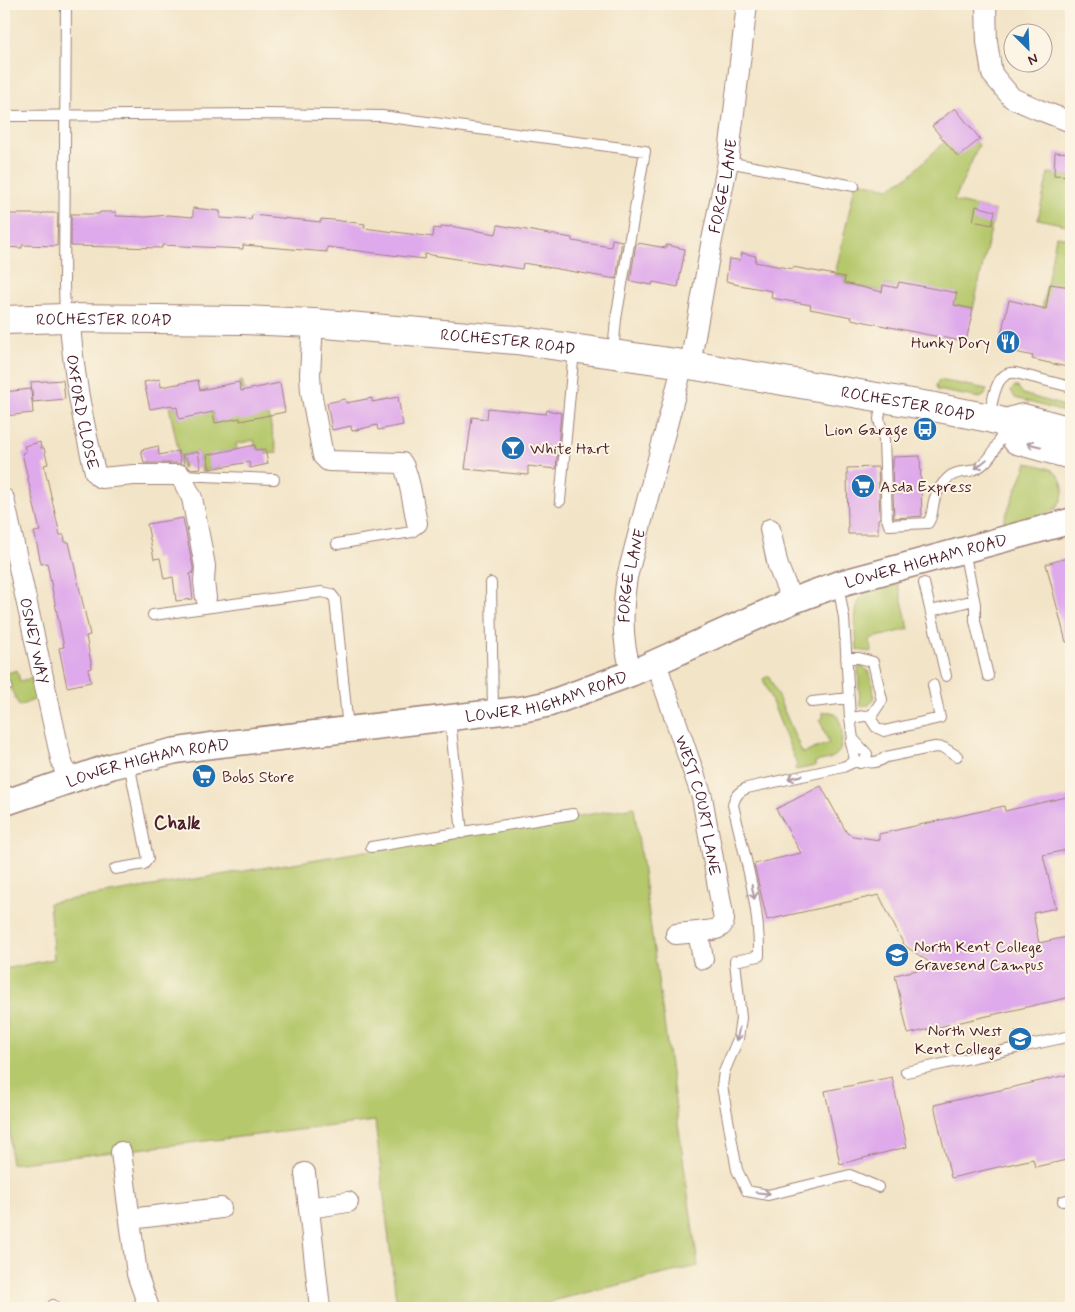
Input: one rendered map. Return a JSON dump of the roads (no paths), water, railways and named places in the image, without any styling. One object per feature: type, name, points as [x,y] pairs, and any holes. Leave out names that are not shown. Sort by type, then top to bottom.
[{"type":"main road","name":"ROCHESTER ROAD","points":[[4,320],[172,318],[313,323],[516,340],[686,364],[997,420],[1023,418],[1071,431]]},
{"type":"main road","points":[[997,420],[1016,440],[1071,455]]},
{"type":"street","name":"FORGE LANE","points":[[632,673],[627,657],[623,627],[626,585],[635,542],[686,364],[711,245],[728,162],[747,4]]},
{"type":"street","points":[[986,4],[987,42],[992,74],[1012,98],[1071,122]]},
{"type":"street","name":"OXFORD CLOSE","points":[[68,318],[79,400],[95,472],[101,478],[140,475],[180,475]]},
{"type":"street","points":[[313,323],[310,374],[311,392],[323,456],[328,461],[402,463],[417,523]]},
{"type":"street","points":[[180,475],[192,498],[205,566],[206,598]]},
{"type":"street","name":"OSNEY WAY","points":[[4,499],[68,781]]},
{"type":"street","name":"LOWER HIGHAM ROAD","points":[[4,803],[129,762],[207,746],[493,713],[548,704],[632,673],[792,601],[838,584],[1071,521]]},
{"type":"street","points":[[770,529],[778,566],[792,601]]},
{"type":"street","name":"WEST COURT LANE","points":[[656,663],[702,796],[724,920],[720,928],[676,934]]},
{"type":"street","points":[[698,932],[703,959]]},
{"type":"street","points":[[121,1152],[137,1274],[149,1308]]},
{"type":"street","points":[[305,1173],[320,1308]]},
{"type":"street","points":[[309,1208],[348,1202]]},
{"type":"street","points":[[130,1219],[221,1208]]},
{"type":"lane","points":[[66,4],[64,286],[68,318]]},
{"type":"lane","points":[[4,116],[267,114],[382,116],[645,151],[616,319],[613,353]]},
{"type":"lane","points":[[728,162],[854,186]]},
{"type":"lane","points":[[560,501],[575,348]]},
{"type":"lane","points":[[882,398],[879,421],[884,440],[887,519],[889,525],[928,523],[931,519],[936,495],[946,480],[952,475],[973,470],[983,464],[995,450],[999,380],[1009,373],[1016,373],[1071,388]]},
{"type":"lane","points":[[180,475],[274,479]]},
{"type":"lane","points":[[337,544],[412,532],[416,530],[417,523]]},
{"type":"lane","points":[[964,550],[974,600],[975,620],[988,676]]},
{"type":"lane","points":[[491,583],[493,713]]},
{"type":"lane","points":[[924,583],[946,676]]},
{"type":"lane","points":[[838,584],[842,600],[850,718],[853,739],[861,756]]},
{"type":"lane","points":[[152,615],[322,592],[331,594],[335,599],[348,729]]},
{"type":"lane","points":[[931,611],[974,600]]},
{"type":"lane","points":[[846,658],[861,658],[874,664],[882,701],[875,712],[869,716],[850,718]]},
{"type":"lane","points":[[869,716],[876,727],[884,731],[940,718],[933,685]]},
{"type":"lane","points":[[812,702],[849,698]]},
{"type":"lane","points":[[450,718],[462,833]]},
{"type":"lane","points":[[878,1187],[850,1175],[768,1195],[747,1191],[737,1170],[722,1086],[724,1072],[738,1039],[741,1018],[735,961],[759,956],[760,933],[733,805],[734,799],[740,791],[747,788],[843,767],[861,756],[881,755],[886,757],[935,747],[944,748],[957,756]]},
{"type":"lane","points":[[115,869],[144,864],[148,859],[129,762]]},
{"type":"lane","points":[[371,847],[574,814]]},
{"type":"lane","points":[[906,1072],[1071,1036]]},
{"type":"place","name":"Hunky Dory","points":[[1008,342]]},
{"type":"place","name":"Lion Garage","points":[[925,429]]},
{"type":"place","name":"White Hart","points":[[513,448]]},
{"type":"place","name":"Asda Express","points":[[863,486]]},
{"type":"place","name":"Bobs Store","points":[[204,776]]},
{"type":"place","name":"North Kent College Gravesend Campus","points":[[897,955]]},
{"type":"place","name":"North West Kent College","points":[[1020,1039]]},
{"type":"district","name":"Chalk","points":[[177,822]]}]
